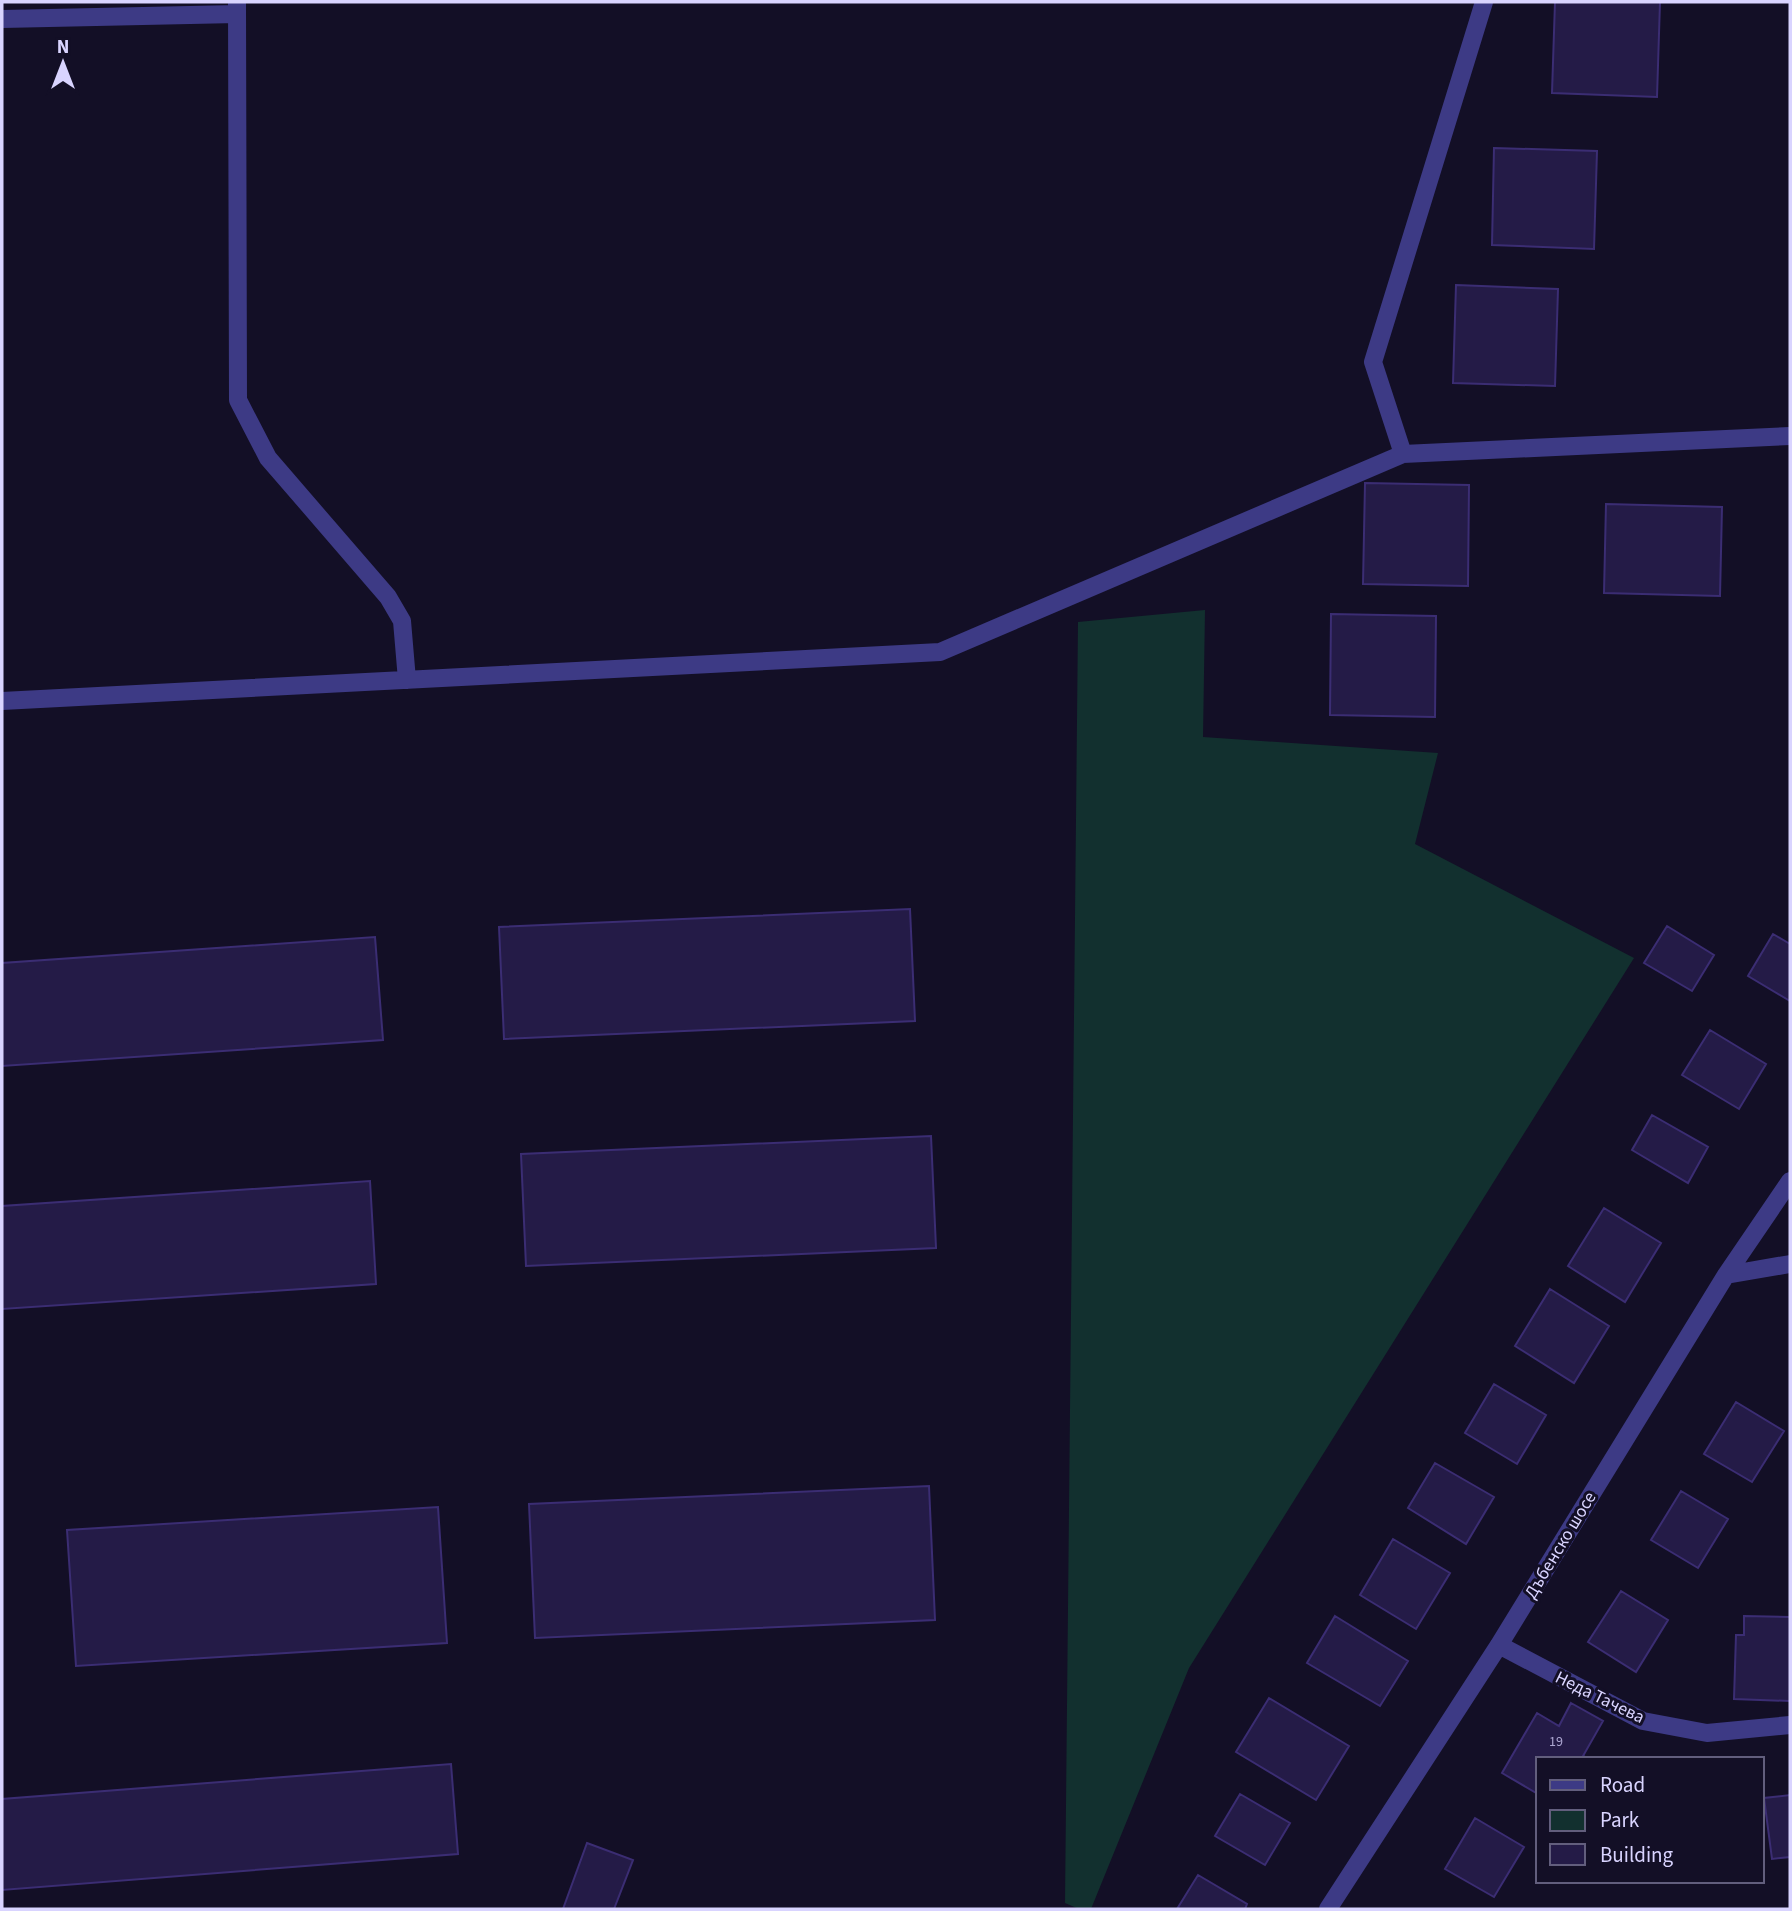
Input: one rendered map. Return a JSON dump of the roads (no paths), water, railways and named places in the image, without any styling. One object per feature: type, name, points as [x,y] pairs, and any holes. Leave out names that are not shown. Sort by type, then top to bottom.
[{"type":"street","points":[[1403,454],[1373,362],[1484,2]]},
{"type":"street","points":[[2,19],[237,8],[238,400],[268,458],[388,597],[402,621],[407,680]]},
{"type":"street","points":[[2,701],[940,652],[1403,454],[1790,436]]},
{"type":"street","name":"Дъбенско шосе","points":[[1328,1909],[1499,1645],[1726,1275],[1790,1181]]},
{"type":"street","points":[[1726,1275],[1790,1264]]},
{"type":"street","name":"Неда Тачева","points":[[1499,1645],[1643,1720],[1707,1733],[1790,1726]]}]
